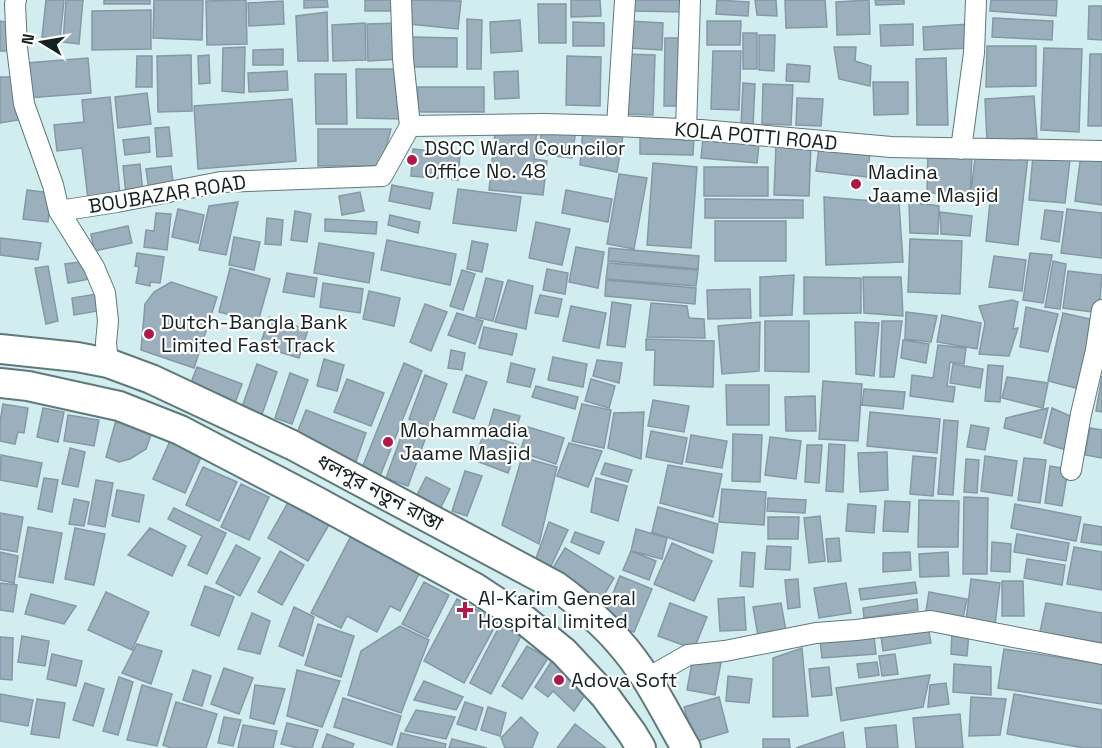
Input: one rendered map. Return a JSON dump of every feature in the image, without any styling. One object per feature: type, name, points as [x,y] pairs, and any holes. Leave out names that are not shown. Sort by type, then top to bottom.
[{"type":"main road","name":"ধলপুর নতুন রাস্তা","points":[[0,349],[76,357],[108,363],[151,379],[292,446],[556,586],[595,617],[621,644],[653,690],[686,748]]},
{"type":"main road","name":"ধলপুর নতুন রাস্তা","points":[[0,383],[28,386],[119,406],[180,430],[474,587],[526,621],[564,652],[605,696],[634,737]]},
{"type":"main road","points":[[634,737],[653,690]]},
{"type":"street","points":[[16,0],[17,48],[24,104],[53,185],[59,211],[94,267],[105,293],[108,363]]},
{"type":"street","points":[[401,0],[403,59],[410,126]]},
{"type":"street","points":[[617,126],[625,0]]},
{"type":"street","points":[[686,130],[690,0]]},
{"type":"street","points":[[961,149],[974,53],[976,0]]},
{"type":"street","name":"KOLA POTTI ROAD","points":[[410,126],[544,124],[617,126],[891,147],[1102,151]]},
{"type":"street","name":"BOUBAZAR ROAD","points":[[59,211],[221,182],[382,176],[410,126]]},
{"type":"street","points":[[1071,470],[1102,310]]},
{"type":"street","points":[[653,690],[688,655],[725,651],[816,633],[931,621],[1102,654]]},
{"type":"building","points":[[46,0],[64,0],[60,39],[42,37]]},
{"type":"building","points":[[66,0],[83,0],[79,44],[63,42]]},
{"type":"building","points":[[104,0],[150,0],[150,4],[104,4]]},
{"type":"building","points":[[154,0],[203,0],[202,40],[153,38]]},
{"type":"building","points":[[246,0],[247,44],[207,45],[206,1]]},
{"type":"building","points":[[304,0],[327,0],[328,7],[304,8]]},
{"type":"building","points":[[365,0],[394,0],[393,11],[365,11]]},
{"type":"building","points":[[411,0],[461,1],[458,29],[409,24]]},
{"type":"building","points":[[571,0],[600,0],[601,16],[571,17]]},
{"type":"building","points":[[634,0],[686,0],[686,12],[634,11]]},
{"type":"building","points":[[717,0],[749,2],[748,16],[716,14]]},
{"type":"building","points":[[755,0],[776,0],[777,16],[757,15]]},
{"type":"building","points":[[785,0],[825,0],[827,27],[786,28]]},
{"type":"building","points":[[869,0],[870,34],[837,35],[836,2]]},
{"type":"building","points":[[875,0],[904,0],[904,4],[876,5]]},
{"type":"building","points":[[991,0],[1057,0],[1056,16],[990,11]]},
{"type":"building","points":[[283,1],[284,24],[249,26],[248,3]]},
{"type":"building","points":[[538,4],[566,4],[566,43],[539,43]]},
{"type":"building","points":[[1089,6],[1102,6],[1102,40],[1088,39]]},
{"type":"building","points":[[151,10],[151,49],[92,50],[92,11]]},
{"type":"building","points":[[327,12],[328,61],[298,61],[296,16]]},
{"type":"building","points":[[993,18],[1053,21],[1052,40],[992,37]]},
{"type":"building","points":[[467,19],[482,20],[481,69],[467,69]]},
{"type":"building","points":[[520,20],[522,51],[491,53],[490,22]]},
{"type":"building","points":[[0,21],[10,23],[12,51],[0,51]]},
{"type":"building","points":[[630,21],[663,23],[662,50],[629,48]]},
{"type":"building","points":[[707,21],[741,21],[740,45],[707,45]]},
{"type":"building","points":[[573,22],[604,23],[604,46],[573,46]]},
{"type":"building","points":[[365,23],[366,60],[333,61],[332,25]]},
{"type":"building","points":[[399,23],[401,59],[368,61],[367,24]]},
{"type":"building","points":[[913,24],[913,45],[881,46],[880,25]]},
{"type":"building","points":[[970,24],[971,48],[924,50],[923,27]]},
{"type":"building","points":[[743,33],[757,33],[757,69],[743,69]]},
{"type":"building","points":[[759,35],[775,35],[774,71],[759,70]]},
{"type":"building","points":[[412,37],[457,38],[457,67],[411,67]]},
{"type":"building","points":[[665,38],[683,38],[682,106],[664,106]]},
{"type":"building","points":[[987,46],[1036,46],[1036,86],[986,87]]},
{"type":"building","points":[[245,47],[244,93],[222,91],[223,48]]},
{"type":"building","points":[[834,47],[856,47],[855,61],[871,66],[870,86],[839,79]]},
{"type":"building","points":[[1044,48],[1082,49],[1079,132],[1041,130]]},
{"type":"building","points":[[283,49],[283,65],[253,65],[253,50]]},
{"type":"building","points":[[713,51],[741,51],[739,110],[711,109]]},
{"type":"building","points":[[624,54],[655,55],[653,115],[622,114]]},
{"type":"building","points":[[1090,54],[1102,54],[1102,126],[1088,126]]},
{"type":"building","points":[[191,55],[192,111],[158,112],[157,56]]},
{"type":"building","points":[[209,55],[210,83],[199,84],[198,56]]},
{"type":"building","points":[[137,56],[152,56],[152,87],[136,87]]},
{"type":"building","points":[[567,56],[601,57],[600,106],[566,105]]},
{"type":"building","points":[[88,58],[91,93],[28,98],[26,63]]},
{"type":"building","points":[[946,58],[948,125],[917,125],[916,59]]},
{"type":"building","points":[[787,64],[810,66],[809,82],[786,81]]},
{"type":"building","points":[[356,69],[402,69],[402,119],[357,118]]},
{"type":"building","points":[[287,71],[288,90],[249,92],[248,73]]},
{"type":"building","points":[[518,71],[519,98],[495,99],[494,72]]},
{"type":"building","points":[[315,74],[346,74],[347,124],[316,124]]},
{"type":"building","points":[[0,77],[18,77],[24,119],[0,123]]},
{"type":"building","points":[[873,82],[908,82],[908,114],[874,115]]},
{"type":"building","points":[[743,83],[755,84],[753,126],[741,125]]},
{"type":"building","points":[[763,84],[793,85],[791,125],[762,124]]},
{"type":"building","points":[[418,87],[484,87],[484,112],[418,112]]},
{"type":"building","points":[[147,93],[151,124],[118,128],[115,97]]},
{"type":"building","points":[[1034,96],[1037,138],[987,141],[985,99]]},
{"type":"building","points":[[110,97],[120,195],[88,199],[82,148],[57,151],[54,125],[84,122],[82,100]]},
{"type":"building","points":[[797,98],[823,99],[821,126],[796,125]]},
{"type":"building","points":[[292,99],[296,161],[198,169],[194,106]]},
{"type":"building","points":[[496,125],[537,129],[534,159],[547,161],[543,195],[489,190]]},
{"type":"building","points":[[542,125],[576,129],[572,158],[539,154]]},
{"type":"building","points":[[169,127],[172,156],[157,157],[155,128]]},
{"type":"building","points":[[583,128],[624,129],[617,172],[580,165]]},
{"type":"building","points":[[318,129],[391,129],[381,166],[318,166]]},
{"type":"building","points":[[640,133],[694,135],[693,155],[640,154]]},
{"type":"building","points":[[149,137],[150,152],[125,155],[123,140]]},
{"type":"building","points":[[703,138],[759,144],[757,163],[701,158]]},
{"type":"building","points":[[776,144],[811,145],[809,196],[774,195]]},
{"type":"building","points":[[819,147],[870,153],[867,177],[816,171]]},
{"type":"building","points":[[413,149],[460,154],[458,180],[411,176]]},
{"type":"building","points":[[976,150],[1028,156],[1018,245],[986,241],[990,202],[970,200]]},
{"type":"building","points":[[928,151],[972,155],[970,200],[927,192]]},
{"type":"building","points":[[1081,154],[1102,157],[1102,205],[1075,201]]},
{"type":"building","points":[[1033,156],[1070,160],[1065,203],[1029,200]]},
{"type":"building","points":[[653,163],[697,167],[691,248],[647,245]]},
{"type":"building","points":[[140,164],[143,193],[126,195],[123,166]]},
{"type":"building","points":[[171,166],[174,189],[149,191],[146,169]]},
{"type":"building","points":[[704,167],[768,167],[768,196],[704,196]]},
{"type":"building","points":[[619,174],[647,178],[634,249],[607,244]]},
{"type":"building","points":[[392,185],[433,193],[430,209],[389,201]]},
{"type":"building","points":[[458,189],[521,197],[516,231],[453,223]]},
{"type":"building","points":[[27,190],[51,193],[48,222],[23,219]]},
{"type":"building","points":[[566,190],[612,199],[608,222],[562,213]]},
{"type":"building","points":[[360,192],[364,211],[342,215],[339,196]]},
{"type":"building","points":[[824,197],[899,203],[903,262],[826,265]]},
{"type":"building","points":[[705,199],[803,200],[803,218],[705,218]]},
{"type":"building","points":[[238,202],[226,255],[199,250],[209,206]]},
{"type":"building","points":[[909,202],[939,206],[938,234],[910,233]]},
{"type":"building","points":[[178,209],[204,215],[198,243],[172,237]]},
{"type":"building","points":[[1067,209],[1102,213],[1102,258],[1061,253]]},
{"type":"building","points":[[1045,210],[1063,212],[1059,242],[1041,239]]},
{"type":"building","points":[[295,211],[311,214],[307,242],[291,240]]},
{"type":"building","points":[[940,212],[972,216],[970,236],[941,234]]},
{"type":"building","points":[[156,213],[171,214],[167,250],[144,247],[146,230],[154,231]]},
{"type":"building","points":[[390,215],[420,222],[418,233],[388,225]]},
{"type":"building","points":[[267,218],[283,220],[281,245],[265,244]]},
{"type":"building","points":[[325,219],[377,222],[376,234],[325,231]]},
{"type":"building","points":[[715,221],[786,221],[786,261],[715,261]]},
{"type":"building","points":[[536,222],[570,229],[562,265],[529,258]]},
{"type":"building","points":[[128,226],[132,243],[94,251],[91,234]]},
{"type":"building","points":[[234,237],[260,242],[254,270],[229,265]]},
{"type":"building","points":[[0,238],[41,243],[38,260],[0,255]]},
{"type":"building","points":[[910,239],[962,241],[960,294],[908,292]]},
{"type":"building","points":[[387,240],[456,254],[450,285],[381,270]]},
{"type":"building","points":[[472,241],[488,244],[482,272],[467,269]]},
{"type":"building","points":[[319,243],[374,253],[369,283],[314,273]]},
{"type":"building","points":[[576,247],[604,252],[598,288],[569,282]]},
{"type":"building","points":[[609,248],[699,256],[698,269],[608,261]]},
{"type":"building","points":[[137,253],[164,257],[160,283],[150,282],[150,286],[136,283],[139,267],[135,266]]},
{"type":"building","points":[[1030,253],[1052,255],[1043,303],[1023,300]]},
{"type":"building","points":[[994,256],[1026,260],[1022,291],[989,287]]},
{"type":"building","points":[[87,261],[90,279],[68,283],[65,264]]},
{"type":"building","points":[[1053,261],[1066,264],[1060,309],[1045,307]]},
{"type":"building","points":[[608,263],[698,270],[696,286],[606,279]]},
{"type":"building","points":[[48,266],[58,321],[46,324],[35,268]]},
{"type":"building","points":[[230,268],[270,279],[258,322],[219,312]]},
{"type":"building","points":[[547,269],[568,273],[565,294],[543,290]]},
{"type":"building","points":[[462,270],[475,274],[463,310],[450,306]]},
{"type":"building","points":[[1068,271],[1102,275],[1099,313],[1063,308]]},
{"type":"building","points":[[287,273],[317,278],[314,297],[283,292]]},
{"type":"building","points":[[794,275],[792,315],[760,316],[760,277]]},
{"type":"building","points":[[804,277],[861,278],[861,313],[804,314]]},
{"type":"building","points":[[863,277],[901,277],[903,316],[864,313]]},
{"type":"building","points":[[486,278],[503,282],[493,321],[476,317]]},
{"type":"building","points":[[508,280],[533,286],[526,329],[495,322]]},
{"type":"building","points":[[606,280],[696,288],[695,304],[605,296]]},
{"type":"building","points":[[171,282],[217,297],[194,368],[141,350],[145,304],[154,292]]},
{"type":"building","points":[[323,283],[363,289],[360,313],[320,307]]},
{"type":"building","points":[[750,289],[751,318],[708,319],[707,290]]},
{"type":"building","points":[[369,291],[400,298],[394,326],[363,319]]},
{"type":"building","points":[[102,293],[104,310],[74,315],[72,298]]},
{"type":"building","points":[[540,295],[562,299],[558,317],[535,313]]},
{"type":"building","points":[[1012,300],[1018,302],[1013,329],[1018,328],[1009,356],[979,354],[985,323],[979,306]]},
{"type":"building","points":[[612,302],[631,305],[625,347],[607,345]]},
{"type":"building","points":[[651,303],[687,306],[689,318],[704,319],[705,338],[647,337]]},
{"type":"building","points":[[425,304],[447,312],[431,351],[410,342]]},
{"type":"building","points":[[571,306],[606,313],[599,348],[563,341]]},
{"type":"building","points":[[1026,307],[1058,314],[1048,352],[1020,347]]},
{"type":"building","points":[[906,312],[937,316],[931,342],[905,339]]},
{"type":"building","points":[[457,313],[483,321],[475,344],[448,335]]},
{"type":"building","points":[[1063,313],[1099,321],[1084,390],[1048,381]]},
{"type":"building","points":[[942,315],[981,323],[977,349],[937,342]]},
{"type":"building","points":[[269,317],[308,330],[299,358],[260,346]]},
{"type":"building","points":[[765,321],[809,321],[809,372],[765,371]]},
{"type":"building","points":[[882,321],[902,321],[894,377],[880,377]]},
{"type":"building","points":[[760,322],[759,371],[722,374],[718,326]]},
{"type":"building","points":[[855,322],[879,323],[874,376],[856,374]]},
{"type":"building","points":[[484,327],[517,334],[512,355],[479,348]]},
{"type":"building","points":[[646,339],[714,341],[713,387],[654,385],[655,350],[646,350]]},
{"type":"building","points":[[903,340],[929,344],[926,363],[901,358]]},
{"type":"building","points":[[938,345],[966,348],[964,364],[950,362],[947,386],[955,387],[953,402],[910,396],[912,375],[933,378]]},
{"type":"building","points":[[451,350],[465,353],[462,370],[448,368]]},
{"type":"building","points":[[553,357],[587,364],[583,387],[548,380]]},
{"type":"building","points":[[324,359],[344,365],[337,391],[317,386]]},
{"type":"building","points":[[597,360],[622,363],[619,383],[593,376]]},
{"type":"building","points":[[404,363],[422,371],[378,481],[360,473]]},
{"type":"building","points":[[511,363],[535,369],[530,387],[507,382]]},
{"type":"building","points":[[257,364],[277,372],[261,417],[241,410]]},
{"type":"building","points":[[953,364],[983,369],[980,388],[950,383]]},
{"type":"building","points":[[988,365],[1003,366],[1000,402],[985,401]]},
{"type":"building","points":[[197,367],[242,384],[232,411],[187,393]]},
{"type":"building","points":[[290,373],[308,380],[292,424],[275,418]]},
{"type":"building","points":[[425,375],[447,384],[431,427],[409,419]]},
{"type":"building","points":[[466,375],[487,382],[474,419],[453,412]]},
{"type":"building","points":[[1102,376],[1102,412],[1096,411]]},
{"type":"building","points":[[1007,377],[1048,383],[1043,408],[1002,398]]},
{"type":"building","points":[[347,379],[384,393],[371,426],[334,412]]},
{"type":"building","points":[[591,379],[615,386],[609,408],[585,401]]},
{"type":"building","points":[[823,381],[862,384],[858,441],[819,439]]},
{"type":"building","points":[[726,385],[769,385],[769,425],[727,425]]},
{"type":"building","points":[[536,386],[578,397],[575,409],[532,397]]},
{"type":"building","points":[[864,389],[905,392],[903,409],[862,405]]},
{"type":"building","points":[[815,396],[816,431],[786,431],[785,397]]},
{"type":"building","points":[[653,400],[689,406],[684,432],[648,426]]},
{"type":"building","points":[[3,404],[28,408],[24,433],[18,432],[15,444],[0,441]]},
{"type":"building","points":[[582,404],[611,410],[604,448],[572,441]]},
{"type":"building","points":[[43,408],[64,412],[58,442],[37,437]]},
{"type":"building","points":[[1048,408],[1041,438],[1004,428],[1006,418]]},
{"type":"building","points":[[1052,408],[1077,419],[1069,451],[1044,443]]},
{"type":"building","points":[[494,409],[520,416],[514,436],[488,429]]},
{"type":"building","points":[[306,410],[366,433],[355,464],[294,441]]},
{"type":"building","points":[[644,412],[641,459],[608,448],[614,413]]},
{"type":"building","points":[[870,412],[940,419],[937,453],[867,446]]},
{"type":"building","points":[[68,415],[99,420],[94,446],[64,441]]},
{"type":"building","points":[[116,420],[153,429],[146,449],[130,459],[119,462],[106,457]]},
{"type":"building","points":[[944,420],[958,421],[953,495],[938,494]]},
{"type":"building","points":[[971,425],[989,428],[985,450],[967,447]]},
{"type":"building","points":[[405,426],[427,434],[408,486],[386,478]]},
{"type":"building","points":[[528,427],[564,438],[556,464],[520,452]]},
{"type":"building","points":[[1090,428],[1102,430],[1102,458],[1085,455]]},
{"type":"building","points":[[651,431],[687,438],[682,464],[646,457]]},
{"type":"building","points":[[484,433],[518,445],[508,473],[474,460]]},
{"type":"building","points":[[733,434],[762,435],[760,482],[732,481]]},
{"type":"building","points":[[691,435],[727,441],[722,468],[686,462]]},
{"type":"building","points":[[770,437],[801,441],[796,479],[765,475]]},
{"type":"building","points":[[170,441],[202,455],[185,493],[153,479]]},
{"type":"building","points":[[569,443],[602,451],[588,487],[557,476]]},
{"type":"building","points":[[829,444],[845,445],[843,492],[826,491]]},
{"type":"building","points":[[807,445],[822,445],[819,483],[805,482]]},
{"type":"building","points":[[70,448],[85,452],[78,487],[62,484]]},
{"type":"building","points":[[887,452],[888,490],[860,492],[858,453]]},
{"type":"building","points":[[1,455],[42,463],[37,487],[0,480]]},
{"type":"building","points":[[913,456],[936,458],[933,496],[910,494]]},
{"type":"building","points":[[985,456],[1017,461],[1012,496],[981,491]]},
{"type":"building","points":[[522,457],[557,467],[539,544],[502,525]]},
{"type":"building","points":[[1024,458],[1046,460],[1040,503],[1018,500]]},
{"type":"building","points":[[966,459],[979,460],[977,493],[964,492]]},
{"type":"building","points":[[605,463],[632,470],[628,482],[601,474]]},
{"type":"building","points":[[668,465],[722,474],[713,517],[660,503]]},
{"type":"building","points":[[1050,466],[1068,469],[1062,506],[1045,503]]},
{"type":"building","points":[[203,467],[237,482],[219,521],[186,505]]},
{"type":"building","points":[[465,471],[482,476],[467,516],[452,511]]},
{"type":"building","points":[[426,477],[450,489],[439,511],[415,499]]},
{"type":"building","points":[[44,478],[58,480],[52,512],[38,509]]},
{"type":"building","points":[[596,478],[627,486],[618,521],[591,512]]},
{"type":"building","points":[[96,480],[113,483],[105,527],[88,524]]},
{"type":"building","points":[[241,484],[269,497],[249,540],[221,527]]},
{"type":"building","points":[[722,489],[766,492],[764,525],[719,522]]},
{"type":"building","points":[[117,490],[144,495],[139,522],[112,516]]},
{"type":"building","points":[[964,497],[988,498],[987,574],[963,574]]},
{"type":"building","points":[[768,498],[806,500],[805,513],[767,511]]},
{"type":"building","points":[[74,499],[89,502],[84,526],[69,524]]},
{"type":"building","points":[[290,499],[330,523],[308,561],[268,538]]},
{"type":"building","points":[[919,500],[959,501],[958,547],[918,547]]},
{"type":"building","points":[[885,501],[910,502],[908,532],[883,531]]},
{"type":"building","points":[[848,504],[876,506],[874,533],[846,531]]},
{"type":"building","points":[[1015,504],[1081,517],[1076,541],[1011,528]]},
{"type":"building","points":[[658,507],[718,524],[713,553],[652,532]]},
{"type":"building","points":[[174,508],[226,533],[207,574],[188,565],[202,536],[168,519]]},
{"type":"building","points":[[0,513],[23,517],[17,552],[0,549]]},
{"type":"building","points":[[820,516],[825,561],[809,563],[804,518]]},
{"type":"building","points":[[768,517],[799,517],[798,539],[768,539]]},
{"type":"building","points":[[549,522],[568,530],[551,566],[535,561]]},
{"type":"building","points":[[1084,524],[1102,527],[1102,545],[1081,542]]},
{"type":"building","points":[[28,527],[62,533],[53,583],[19,577]]},
{"type":"building","points":[[75,528],[105,534],[94,585],[65,579]]},
{"type":"building","points":[[150,528],[186,546],[172,576],[128,555]]},
{"type":"building","points":[[636,529],[667,538],[662,559],[631,551]]},
{"type":"building","points":[[575,532],[604,542],[599,554],[571,542]]},
{"type":"building","points":[[1017,534],[1069,543],[1066,561],[1014,552]]},
{"type":"building","points":[[351,536],[420,572],[400,611],[390,606],[377,632],[347,616],[341,628],[311,613]]},
{"type":"building","points":[[839,538],[841,561],[828,562],[826,539]]},
{"type":"building","points":[[992,542],[1011,544],[1010,572],[991,571]]},
{"type":"building","points":[[672,543],[712,561],[694,601],[654,584]]},
{"type":"building","points":[[236,545],[260,558],[240,596],[216,583]]},
{"type":"building","points":[[767,546],[791,547],[790,570],[765,569]]},
{"type":"building","points":[[1074,547],[1102,552],[1102,590],[1067,584]]},
{"type":"building","points":[[565,548],[614,578],[600,602],[551,571]]},
{"type":"building","points":[[280,551],[304,565],[282,605],[258,592]]},
{"type":"building","points":[[631,551],[656,561],[649,580],[623,570]]},
{"type":"building","points":[[0,552],[18,556],[14,583],[0,580]]},
{"type":"building","points":[[742,552],[755,553],[753,587],[740,586]]},
{"type":"building","points":[[910,552],[911,570],[883,572],[883,553]]},
{"type":"building","points":[[948,552],[949,576],[920,577],[919,554]]},
{"type":"building","points":[[1027,559],[1065,565],[1062,585],[1024,578]]},
{"type":"building","points":[[620,576],[652,589],[634,632],[623,630],[607,608]]},
{"type":"building","points":[[798,579],[800,607],[788,609],[785,580]]},
{"type":"building","points":[[971,579],[1000,583],[995,625],[966,621]]},
{"type":"building","points":[[1002,581],[1023,581],[1024,616],[1002,616]]},
{"type":"building","points":[[424,582],[449,595],[428,637],[402,624]]},
{"type":"building","points":[[915,582],[917,593],[861,600],[859,589]]},
{"type":"building","points":[[0,583],[17,585],[13,612],[0,610]]},
{"type":"building","points":[[846,583],[851,613],[819,618],[814,588]]},
{"type":"building","points":[[205,586],[234,597],[219,636],[191,625]]},
{"type":"building","points":[[106,592],[149,612],[132,650],[88,630]]},
{"type":"building","points":[[929,592],[967,599],[962,623],[925,617]]},
{"type":"building","points":[[31,594],[76,606],[64,624],[25,614]]},
{"type":"building","points":[[744,597],[746,630],[720,631],[718,599]]},
{"type":"building","points":[[457,599],[498,621],[464,683],[424,661]]},
{"type":"building","points":[[917,599],[918,610],[864,618],[863,608]]},
{"type":"building","points":[[670,603],[707,617],[694,649],[658,636]]},
{"type":"building","points":[[781,603],[786,631],[758,636],[753,607]]},
{"type":"building","points":[[1046,603],[1102,613],[1102,643],[1040,632]]},
{"type":"building","points":[[294,607],[314,617],[303,656],[279,646]]},
{"type":"building","points":[[252,613],[270,621],[260,654],[238,649]]},
{"type":"building","points":[[318,624],[354,636],[341,677],[305,665]]},
{"type":"building","points":[[500,625],[521,636],[491,694],[470,683]]},
{"type":"building","points":[[400,626],[429,640],[401,713],[348,695],[361,651]]},
{"type":"building","points":[[928,627],[931,643],[883,651],[881,636]]},
{"type":"building","points":[[952,632],[969,633],[967,656],[951,654]]},
{"type":"building","points":[[22,636],[49,641],[45,666],[18,662]]},
{"type":"building","points":[[874,636],[876,654],[822,658],[820,640]]},
{"type":"building","points":[[0,637],[13,638],[12,680],[0,679]]},
{"type":"building","points":[[137,644],[162,651],[151,684],[122,673]]},
{"type":"building","points":[[527,646],[548,658],[522,699],[502,686]]},
{"type":"building","points":[[802,648],[808,716],[773,717],[773,658]]},
{"type":"building","points":[[1004,649],[1102,664],[1102,704],[998,688]]},
{"type":"building","points":[[52,654],[82,661],[76,686],[47,679]]},
{"type":"building","points":[[895,654],[898,674],[882,676],[879,656]]},
{"type":"building","points":[[693,657],[721,662],[715,695],[687,690]]},
{"type":"building","name":"Adova Soft","points":[[553,659],[586,693],[574,711],[553,691],[548,697],[535,687]]},
{"type":"building","points":[[877,662],[879,675],[859,678],[857,664]]},
{"type":"building","points":[[954,664],[991,667],[991,695],[953,692]]},
{"type":"building","points":[[829,667],[832,695],[812,697],[809,669]]},
{"type":"building","points":[[224,668],[253,678],[239,714],[211,704]]},
{"type":"building","points":[[193,670],[211,676],[202,706],[183,700]]},
{"type":"building","points":[[297,670],[340,681],[322,727],[287,716]]},
{"type":"building","points":[[930,675],[923,707],[841,721],[836,688]]},
{"type":"building","points":[[728,676],[752,679],[749,703],[726,701]]},
{"type":"building","points":[[119,677],[133,682],[118,735],[103,731]]},
{"type":"building","points":[[424,681],[463,697],[456,710],[414,700]]},
{"type":"building","points":[[85,683],[104,689],[93,726],[73,720]]},
{"type":"building","points":[[946,683],[949,704],[928,707],[930,685]]},
{"type":"building","points":[[142,685],[172,694],[157,746],[127,740]]},
{"type":"building","points":[[255,685],[285,689],[274,724],[250,718]]},
{"type":"building","points":[[0,694],[33,700],[28,726],[0,721]]},
{"type":"building","points":[[1014,694],[1102,710],[1102,748],[1084,748],[1007,734]]},
{"type":"building","points":[[719,697],[728,732],[694,742],[684,707]]},
{"type":"building","points":[[971,697],[1006,699],[1000,735],[969,736]]},
{"type":"building","points":[[343,698],[401,716],[392,745],[334,727]]},
{"type":"building","points":[[37,699],[65,703],[59,738],[31,734]]},
{"type":"building","points":[[176,702],[217,714],[206,748],[171,748],[163,745]]},
{"type":"building","points":[[465,702],[483,708],[476,730],[457,724]]},
{"type":"building","points":[[488,707],[506,713],[500,736],[481,730]]},
{"type":"building","points":[[416,710],[455,717],[446,739],[405,731]]},
{"type":"building","points":[[960,714],[963,748],[916,748],[913,718]]},
{"type":"building","points":[[224,717],[241,720],[233,746],[218,743]]},
{"type":"building","points":[[521,717],[538,733],[532,748],[505,748],[501,738]]},
{"type":"building","points":[[287,723],[318,730],[312,748],[281,744]]},
{"type":"building","points":[[575,724],[606,748],[557,748]]},
{"type":"building","points":[[243,725],[277,731],[273,748],[238,748]]},
{"type":"building","points":[[896,725],[898,748],[867,748],[865,728]]},
{"type":"building","points":[[843,732],[845,748],[796,748]]},
{"type":"building","points":[[401,733],[446,744],[445,748],[397,748]]},
{"type":"building","points":[[327,734],[354,744],[352,748],[322,748]]},
{"type":"building","points":[[452,739],[487,748],[449,748]]},
{"type":"building","points":[[763,739],[789,739],[790,748],[763,748]]},
{"type":"place","name":"DSCC Ward Councilor Office No. 48","points":[[412,160]]},
{"type":"place","name":"Madina Jaame Masjid","points":[[856,184]]},
{"type":"place","name":"Dutch-Bangla Bank Limited Fast Track","points":[[149,334]]},
{"type":"place","name":"Mohammadia Jaame Masjid","points":[[388,442]]},
{"type":"place","name":"Al-Karim General Hospital limited","points":[[465,610]]},
{"type":"place","name":"Adova Soft","points":[[559,680]]}]
